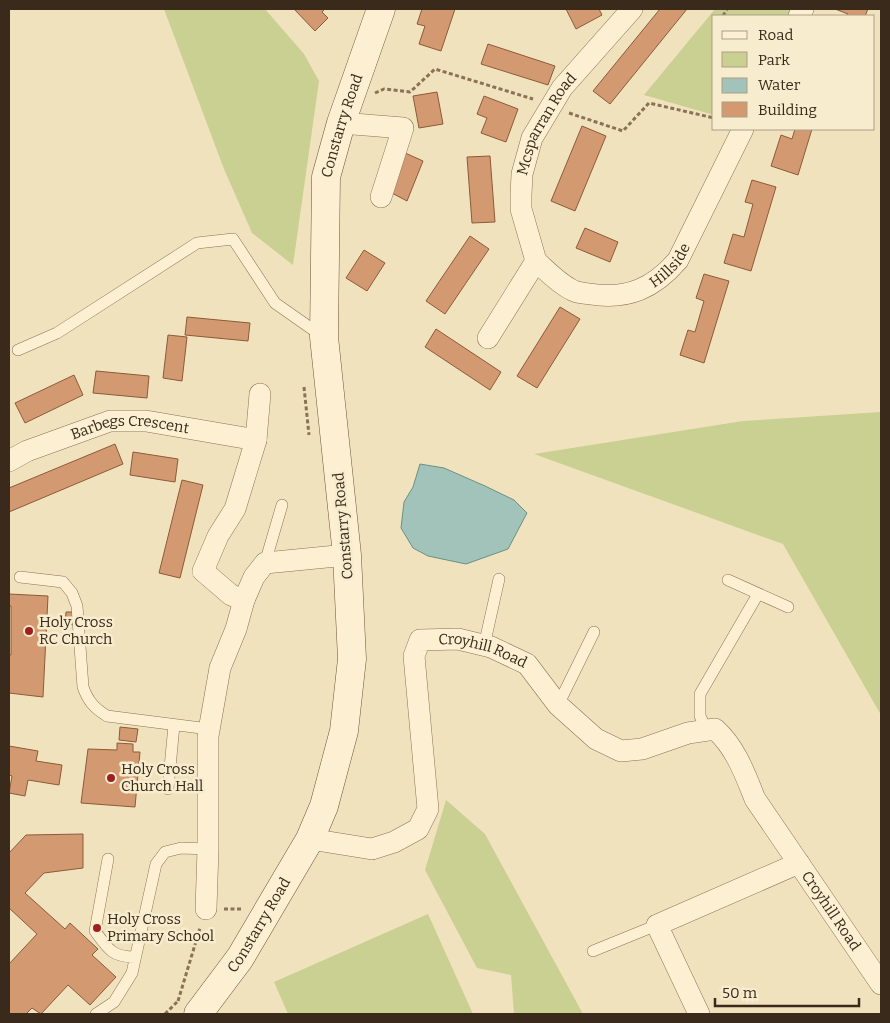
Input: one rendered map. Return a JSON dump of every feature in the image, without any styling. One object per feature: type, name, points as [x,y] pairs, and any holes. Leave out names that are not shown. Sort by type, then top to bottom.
[{"type":"main road","name":"Constarry Road","points":[[186,1004],[240,958],[310,839],[324,806],[344,731],[352,659],[347,555],[324,337],[326,177],[380,9]]},
{"type":"street","name":"Mcsparran Road","points":[[536,261],[521,209],[522,174],[532,138],[562,88],[632,9]]},
{"type":"street","points":[[345,114],[403,128],[381,197]]},
{"type":"street","name":"Hillside","points":[[536,261],[559,282],[574,292],[608,297],[625,294],[648,286],[665,275],[678,260],[743,130]]},
{"type":"street","points":[[488,338],[536,261]]},
{"type":"street","points":[[244,600],[230,595],[203,570],[218,536],[236,508],[256,440],[260,394]]},
{"type":"street","name":"Barbegs Crescent","points":[[9,461],[27,451],[110,421],[146,421],[256,440]]},
{"type":"street","points":[[206,909],[208,736],[220,668],[236,628],[244,600],[254,577],[265,563],[347,555]]},
{"type":"street","name":"Croyhill Road","points":[[310,839],[372,849],[394,842],[418,829],[428,809],[414,656],[420,640],[458,639],[484,646],[527,664],[558,705],[596,739],[621,751],[642,750],[688,734],[716,729],[727,740],[744,771],[755,799],[881,984]]},
{"type":"street","name":"Croyhill Road","points":[[657,925],[799,863]]},
{"type":"street","points":[[657,925],[699,1014]]},
{"type":"lane","points":[[18,350],[57,333],[198,243],[233,239],[275,303],[324,337]]},
{"type":"lane","points":[[265,563],[282,505]]},
{"type":"lane","points":[[20,577],[63,582],[72,593],[77,606],[83,687],[95,709],[106,716],[210,729]]},
{"type":"lane","points":[[484,646],[499,579]]},
{"type":"lane","points":[[728,580],[788,607]]},
{"type":"lane","points":[[708,731],[700,716],[700,694],[758,594]]},
{"type":"lane","points":[[558,705],[594,632]]},
{"type":"lane","points":[[168,789],[174,725]]},
{"type":"lane","points":[[96,1014],[114,1002],[132,973],[156,864],[165,852],[181,848],[208,850]]},
{"type":"lane","points":[[108,859],[95,931],[106,946],[120,957],[135,957]]},
{"type":"lane","points":[[593,951],[657,925]]},
{"type":"path","points":[[345,114],[384,89],[410,92],[435,70],[552,105],[582,118],[623,131],[649,102],[712,118]]},
{"type":"path","points":[[304,384],[310,439]]},
{"type":"path","points":[[165,1014],[186,1004],[206,909]]},
{"type":"green space","points":[[164,9],[265,9],[304,54],[319,81],[293,265],[252,233],[224,169]]},
{"type":"green space","points":[[715,9],[792,9],[789,15],[712,15],[712,114],[644,95]]},
{"type":"green space","points":[[881,412],[881,715],[783,544],[534,454],[743,421]]},
{"type":"green space","points":[[446,800],[485,834],[583,1014],[514,1014],[511,975],[477,968],[425,870]]},
{"type":"green space","points":[[428,914],[473,1014],[288,1014],[274,982]]},
{"type":"water","points":[[420,464],[444,468],[514,500],[527,513],[508,549],[466,564],[428,556],[413,548],[401,528],[404,502],[413,487]]},
{"type":"building","points":[[294,9],[325,9],[322,12],[328,18],[315,31]]},
{"type":"building","points":[[422,9],[455,9],[441,51],[419,44],[425,26],[417,24]]},
{"type":"building","points":[[566,9],[599,9],[602,15],[576,29]]},
{"type":"building","points":[[660,9],[687,9],[610,104],[593,91]]},
{"type":"building","points":[[835,9],[868,9],[865,15],[848,14]]},
{"type":"building","points":[[488,44],[555,66],[548,85],[481,64]]},
{"type":"building","points":[[437,92],[443,124],[419,128],[413,96]]},
{"type":"building","points":[[484,96],[518,109],[506,142],[481,133],[487,118],[477,114]]},
{"type":"building","points":[[582,126],[606,136],[575,211],[551,201]]},
{"type":"building","points":[[795,130],[812,130],[798,175],[771,166],[781,135],[792,139]]},
{"type":"building","points":[[403,152],[423,161],[407,201],[388,191]]},
{"type":"building","points":[[490,156],[495,222],[472,223],[467,157]]},
{"type":"building","points":[[752,180],[776,187],[751,271],[724,263],[733,234],[744,237],[753,204],[745,202]]},
{"type":"building","points":[[585,228],[618,242],[610,262],[576,248]]},
{"type":"building","points":[[470,236],[489,249],[445,314],[426,301]]},
{"type":"building","points":[[364,250],[385,263],[367,291],[346,278]]},
{"type":"building","points":[[704,274],[729,281],[704,363],[680,355],[688,330],[695,332],[704,301],[696,298]]},
{"type":"building","points":[[560,307],[580,319],[537,388],[517,376]]},
{"type":"building","points":[[187,317],[250,323],[248,341],[185,335]]},
{"type":"building","points":[[436,329],[501,372],[490,390],[425,347]]},
{"type":"building","points":[[168,335],[187,337],[182,381],[163,378]]},
{"type":"building","points":[[96,371],[149,376],[147,398],[93,393]]},
{"type":"building","points":[[74,375],[83,395],[25,423],[15,403]]},
{"type":"building","points":[[115,444],[123,464],[9,512],[9,488]]},
{"type":"building","points":[[133,452],[178,459],[175,482],[130,475]]},
{"type":"building","points":[[182,480],[203,485],[180,578],[159,573]]},
{"type":"building","name":"Holy Cross RC Church","points":[[9,594],[48,596],[43,697],[9,693],[11,606],[9,606]]},
{"type":"building","points":[[66,612],[78,612],[77,625],[65,624]]},
{"type":"building","points":[[120,727],[138,729],[136,742],[119,740]]},
{"type":"building","name":"Holy Cross Church Hall","points":[[117,743],[133,744],[133,752],[140,752],[135,807],[81,803],[88,749],[117,750]]},
{"type":"building","points":[[9,746],[38,751],[36,761],[62,765],[59,785],[28,780],[25,796],[9,793],[12,776],[9,775]]},
{"type":"building","points":[[83,834],[83,868],[44,873],[25,893],[65,929],[70,923],[98,949],[92,955],[116,977],[90,1005],[68,985],[41,1014],[32,1008],[26,1014],[9,1014],[9,964],[37,934],[9,908],[9,853],[26,835]]},
{"type":"place","name":"Holy Cross RC Church","points":[[29,631]]},
{"type":"place","name":"Holy Cross Church Hall","points":[[111,778]]},
{"type":"place","name":"Holy Cross Primary School","points":[[97,928]]}]
